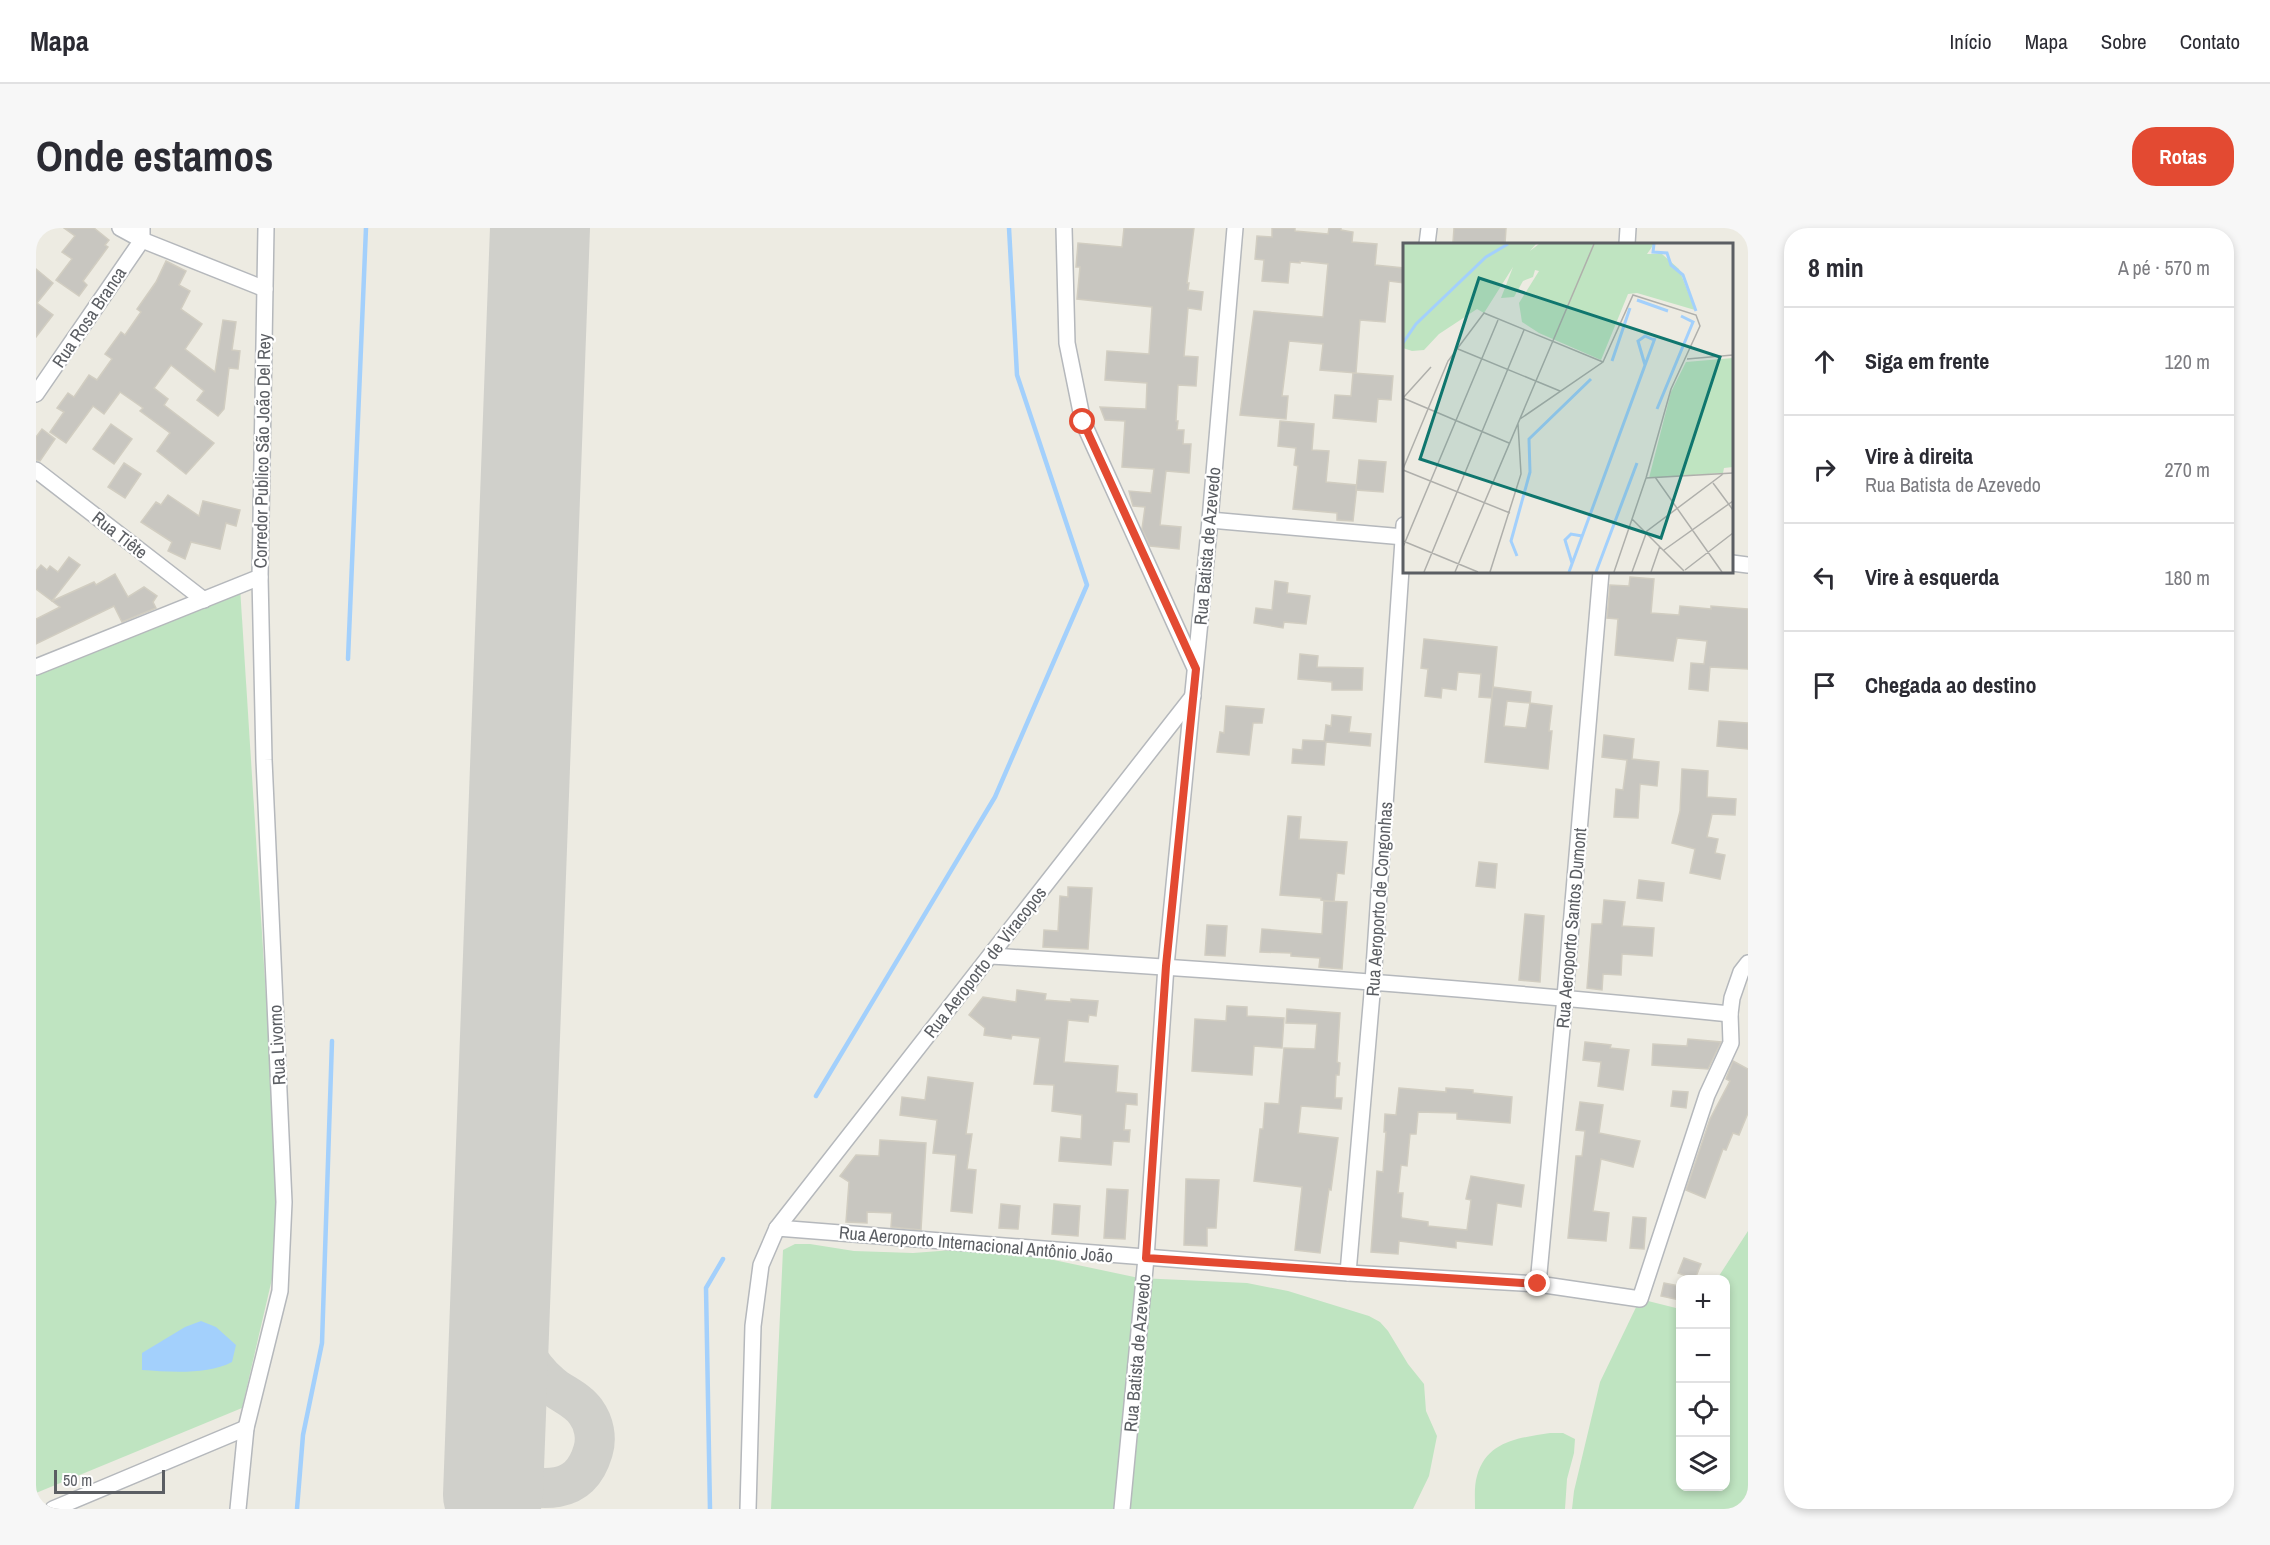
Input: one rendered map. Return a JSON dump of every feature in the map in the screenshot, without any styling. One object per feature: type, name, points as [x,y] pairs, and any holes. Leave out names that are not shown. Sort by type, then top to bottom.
[{"type":"street","points":[[120,228],[142,234],[265,289]]},
{"type":"street","name":"Corredor Publico São João Del Rey","points":[[36,667],[260,577],[266,228]]},
{"type":"street","points":[[1064,228],[1067,343],[1083,422],[1196,669]]},
{"type":"street","name":"Rua Batista de Azevedo","points":[[1122,1509],[1146,1258],[1166,966],[1210,520],[1235,228]]},
{"type":"street","points":[[1427,243],[1429,228]]},
{"type":"street","points":[[1627,243],[1628,228]]},
{"type":"street","name":"Rua Rosa Branca","points":[[36,394],[142,234]]},
{"type":"street","name":"Rua Tiête","points":[[36,470],[204,600]]},
{"type":"street","points":[[1210,520],[1403,533]]},
{"type":"street","name":"Rua Aeroporto de Congonhas","points":[[1348,1273],[1373,982],[1403,547]]},
{"type":"street","points":[[1733,563],[1748,565]]},
{"type":"street","name":"Rua Aeroporto Santos Dumont","points":[[1538,1284],[1601,573]]},
{"type":"street","name":"Rua Livorno","points":[[238,1509],[246,1428],[280,1291],[284,1202],[265,772],[260,577]]},
{"type":"street","name":"Rua Aeroporto de Viracopos","points":[[748,1509],[753,1326],[761,1265],[777,1228],[1192,696]]},
{"type":"street","points":[[990,956],[1166,966],[1565,997],[1730,1014],[1732,998],[1741,972],[1748,963]]},
{"type":"street","name":"Rua Aeroporto Internacional Antônio João","points":[[777,1228],[1348,1273],[1538,1284],[1640,1299],[1707,1095],[1731,1043],[1730,1014]]},
{"type":"street","points":[[53,1509],[246,1428]]},
{"type":"green space","points":[[240,587],[278,1185],[275,1266],[242,1408],[36,1493],[36,667]]},
{"type":"green space","points":[[1748,1231],[1748,1509],[1572,1509],[1574,1491],[1600,1382],[1640,1299],[1676,1308],[1676,1491],[1730,1491],[1730,1275],[1720,1275]]},
{"type":"green space","points":[[795,1244],[854,1251],[913,1253],[953,1250],[1035,1256],[1139,1278],[1247,1283],[1288,1291],[1369,1316],[1380,1322],[1388,1331],[1408,1364],[1424,1384],[1426,1411],[1437,1436],[1429,1476],[1413,1509],[771,1509],[783,1250]]},
{"type":"green space","points":[[1563,1433],[1575,1439],[1567,1479],[1565,1509],[1475,1509],[1477,1476],[1488,1455],[1516,1439]]},
{"type":"water","points":[[201,1321],[216,1327],[236,1345],[232,1362],[200,1371],[142,1370],[142,1353],[185,1327]]},
{"type":"building","points":[[64,228],[94,228],[109,240],[105,245],[108,247],[83,281],[87,285],[79,296],[56,280],[72,259],[62,252],[75,236]]},
{"type":"building","points":[[1124,228],[1194,228],[1187,283],[1189,283],[1188,290],[1203,292],[1201,310],[1188,308],[1184,356],[1198,357],[1196,386],[1178,385],[1176,421],[1178,421],[1177,430],[1184,430],[1183,444],[1191,444],[1189,473],[1166,471],[1160,525],[1181,527],[1179,549],[1150,546],[1142,529],[1145,507],[1133,506],[1129,491],[1151,493],[1154,469],[1122,467],[1125,421],[1105,420],[1100,407],[1146,409],[1147,383],[1105,380],[1107,351],[1149,354],[1152,307],[1077,299],[1080,267],[1076,267],[1078,243],[1122,247]]},
{"type":"building","points":[[1272,228],[1295,228],[1295,231],[1328,234],[1329,228],[1341,228],[1341,230],[1353,232],[1352,242],[1377,244],[1375,265],[1403,268],[1403,283],[1389,281],[1385,322],[1360,320],[1356,373],[1320,370],[1323,344],[1289,341],[1282,396],[1288,396],[1286,419],[1240,415],[1254,311],[1323,317],[1328,264],[1290,262],[1288,283],[1262,281],[1264,260],[1255,259],[1257,236],[1272,237]]},
{"type":"building","points":[[1454,228],[1506,228],[1505,243],[1453,242]]},
{"type":"building","points":[[166,261],[186,271],[179,285],[190,291],[181,309],[202,324],[185,349],[215,372],[223,320],[236,322],[232,350],[240,351],[238,369],[229,368],[224,409],[218,416],[197,400],[204,391],[171,365],[154,388],[168,399],[164,405],[214,443],[186,474],[157,451],[170,433],[140,411],[143,408],[120,392],[104,414],[93,406],[66,443],[50,432],[64,412],[57,408],[68,393],[74,397],[89,375],[97,380],[112,359],[105,354],[121,332],[125,335],[141,312],[137,309],[156,282]]},
{"type":"building","points":[[36,269],[53,283],[37,303],[53,315],[36,337]]},
{"type":"building","points":[[1353,373],[1393,376],[1391,400],[1378,399],[1376,422],[1333,418],[1335,395],[1351,396]]},
{"type":"building","points":[[1280,421],[1314,424],[1312,450],[1329,451],[1326,482],[1357,485],[1353,521],[1337,520],[1337,513],[1293,509],[1298,466],[1294,465],[1296,448],[1278,446]]},
{"type":"building","points":[[111,424],[132,439],[114,464],[93,449]]},
{"type":"building","points":[[42,429],[55,439],[40,461],[36,460],[36,437]]},
{"type":"building","points":[[1359,460],[1386,462],[1383,492],[1356,490]]},
{"type":"building","points":[[124,463],[141,474],[125,498],[108,487]]},
{"type":"building","points":[[168,495],[199,516],[203,501],[240,510],[236,526],[226,523],[220,549],[191,542],[185,559],[168,551],[172,542],[141,522],[156,502],[161,505]]},
{"type":"building","points":[[69,557],[80,565],[52,601],[36,589],[36,571],[41,565],[47,570],[50,566],[58,572]]},
{"type":"building","points":[[115,574],[128,597],[144,587],[157,596],[153,602],[156,608],[122,622],[114,606],[36,644],[36,619],[60,607],[52,601],[94,582],[96,585]]},
{"type":"building","points":[[1630,577],[1654,579],[1651,613],[1679,615],[1680,606],[1748,609],[1748,669],[1710,667],[1708,691],[1689,689],[1691,663],[1704,664],[1707,641],[1677,638],[1673,661],[1615,655],[1618,619],[1607,618],[1610,585],[1629,586]]},
{"type":"building","points":[[1275,581],[1288,583],[1287,593],[1310,596],[1306,624],[1284,622],[1283,628],[1254,623],[1256,608],[1272,610]]},
{"type":"building","points":[[1424,639],[1497,647],[1492,698],[1479,697],[1481,674],[1458,672],[1456,690],[1442,688],[1441,698],[1425,696],[1428,669],[1421,668]]},
{"type":"building","points":[[1300,654],[1318,656],[1317,667],[1363,668],[1362,690],[1332,690],[1332,682],[1298,679]]},
{"type":"building","points":[[1493,687],[1531,692],[1530,703],[1552,706],[1548,769],[1485,762]],"holes":[[[1507,701],[1530,703],[1526,728],[1504,726]]]},
{"type":"building","points":[[1226,706],[1264,709],[1262,723],[1253,723],[1249,755],[1217,752],[1220,732],[1224,733]]},
{"type":"building","points":[[1332,715],[1351,717],[1349,732],[1371,734],[1370,746],[1326,742],[1324,765],[1292,763],[1293,749],[1302,750],[1303,740],[1324,741],[1326,725],[1331,726]]},
{"type":"building","points":[[1719,721],[1748,723],[1748,749],[1717,746]]},
{"type":"building","points":[[1604,735],[1634,739],[1632,759],[1659,762],[1657,786],[1640,784],[1638,818],[1614,817],[1616,789],[1623,790],[1627,760],[1602,757]]},
{"type":"building","points":[[1682,769],[1708,771],[1707,797],[1736,799],[1735,815],[1712,814],[1707,837],[1718,839],[1715,853],[1725,855],[1720,879],[1690,873],[1695,849],[1672,843],[1680,811]]},
{"type":"building","points":[[1288,816],[1301,817],[1299,839],[1347,842],[1344,874],[1337,873],[1334,902],[1321,900],[1321,898],[1280,895]]},
{"type":"building","points":[[1479,862],[1497,864],[1495,888],[1476,886]]},
{"type":"building","points":[[1639,880],[1664,883],[1662,901],[1637,898]]},
{"type":"building","points":[[1068,887],[1092,888],[1088,949],[1043,947],[1044,930],[1058,931],[1060,896],[1068,897]]},
{"type":"building","points":[[1604,900],[1625,902],[1622,926],[1654,928],[1652,956],[1622,954],[1621,975],[1603,974],[1602,990],[1587,988],[1592,924],[1602,924]]},
{"type":"building","points":[[1324,901],[1347,902],[1342,969],[1319,967],[1320,958],[1291,956],[1291,953],[1260,952],[1262,929],[1322,934]]},
{"type":"building","points":[[1525,914],[1544,916],[1540,982],[1519,980]]},
{"type":"building","points":[[1207,925],[1227,926],[1225,956],[1205,955]]},
{"type":"building","points":[[1017,990],[1046,994],[1045,1000],[1098,1001],[1096,1016],[1089,1015],[1088,1022],[1068,1020],[1064,1062],[1118,1066],[1116,1092],[1137,1094],[1137,1105],[1126,1104],[1124,1130],[1130,1130],[1129,1142],[1113,1141],[1111,1165],[1059,1161],[1061,1137],[1081,1139],[1082,1115],[1052,1111],[1054,1085],[1034,1084],[1040,1038],[1012,1035],[1011,1039],[984,1035],[985,1028],[969,1015],[983,997],[1016,1002]]},
{"type":"building","points":[[1227,1006],[1247,1007],[1247,1016],[1284,1018],[1282,1048],[1254,1046],[1252,1075],[1192,1071],[1195,1019],[1226,1021]]},
{"type":"building","points":[[1287,1009],[1340,1013],[1337,1062],[1340,1063],[1339,1075],[1336,1075],[1335,1098],[1342,1098],[1341,1109],[1301,1106],[1298,1133],[1338,1138],[1320,1253],[1295,1250],[1302,1187],[1254,1181],[1265,1103],[1279,1104],[1284,1048],[1315,1049],[1317,1024],[1286,1023]]},
{"type":"building","points":[[1688,1039],[1721,1042],[1708,1069],[1652,1065],[1653,1044],[1687,1046]]},
{"type":"building","points":[[1585,1042],[1629,1050],[1623,1090],[1598,1086],[1601,1062],[1583,1060]]},
{"type":"building","points":[[1733,1061],[1748,1069],[1748,1113],[1739,1135],[1733,1133],[1726,1150],[1723,1149],[1705,1198],[1686,1190],[1710,1119],[1730,1081],[1726,1079]]},
{"type":"building","points":[[928,1077],[973,1083],[966,1134],[972,1134],[967,1169],[976,1170],[972,1213],[951,1211],[956,1155],[933,1153],[937,1120],[900,1115],[902,1097],[925,1100]]},
{"type":"building","points":[[1399,1088],[1446,1092],[1446,1088],[1473,1090],[1473,1093],[1512,1097],[1510,1123],[1457,1119],[1457,1113],[1418,1112],[1416,1134],[1410,1134],[1407,1166],[1401,1165],[1398,1193],[1403,1193],[1401,1216],[1428,1222],[1428,1226],[1467,1230],[1471,1200],[1466,1199],[1471,1176],[1524,1185],[1521,1207],[1497,1203],[1492,1245],[1456,1241],[1456,1248],[1399,1241],[1398,1254],[1371,1252],[1377,1171],[1383,1172],[1385,1114],[1396,1115]]},
{"type":"building","points":[[1673,1091],[1688,1092],[1686,1108],[1671,1106]]},
{"type":"building","points":[[1580,1102],[1603,1105],[1599,1133],[1640,1141],[1633,1167],[1601,1159],[1593,1211],[1609,1213],[1606,1241],[1568,1238],[1576,1156],[1582,1156],[1585,1131],[1576,1130]]},
{"type":"building","points":[[880,1140],[926,1143],[921,1230],[891,1227],[892,1213],[867,1212],[867,1223],[846,1222],[849,1182],[840,1176],[856,1155],[879,1156]]},
{"type":"building","points":[[1186,1179],[1219,1180],[1216,1228],[1207,1228],[1207,1246],[1184,1245]]},
{"type":"building","points":[[1107,1189],[1128,1190],[1125,1239],[1104,1238]]},
{"type":"building","points":[[1001,1204],[1020,1206],[1018,1229],[999,1228]]},
{"type":"building","points":[[1054,1204],[1080,1206],[1078,1236],[1052,1234]]},
{"type":"building","points":[[1633,1217],[1646,1218],[1644,1249],[1630,1248]]},
{"type":"building","points":[[1684,1258],[1701,1264],[1697,1275],[1678,1273]]},
{"type":"building","points":[[1664,1283],[1676,1285],[1676,1299],[1661,1296]]},
{"type":"waterway","points":[[348,659],[366,228]]},
{"type":"waterway","points":[[816,1096],[995,797],[1087,585],[1017,375],[1009,228]]},
{"type":"waterway","points":[[297,1509],[303,1435],[322,1343],[332,1041]]},
{"type":"waterway","points":[[710,1509],[706,1288],[723,1259]]},
{"type":"taxiway","points":[[493,1480],[539,1488],[566,1485],[577,1478],[586,1467],[595,1441],[593,1426],[586,1412],[550,1384],[526,1355],[514,1333],[500,1297]]},
{"type":"runway","points":[[493,1495],[540,228]]},
{"type":"route","points":[[1083,422],[1196,669],[1166,966],[1146,1258],[1538,1284]]}]
